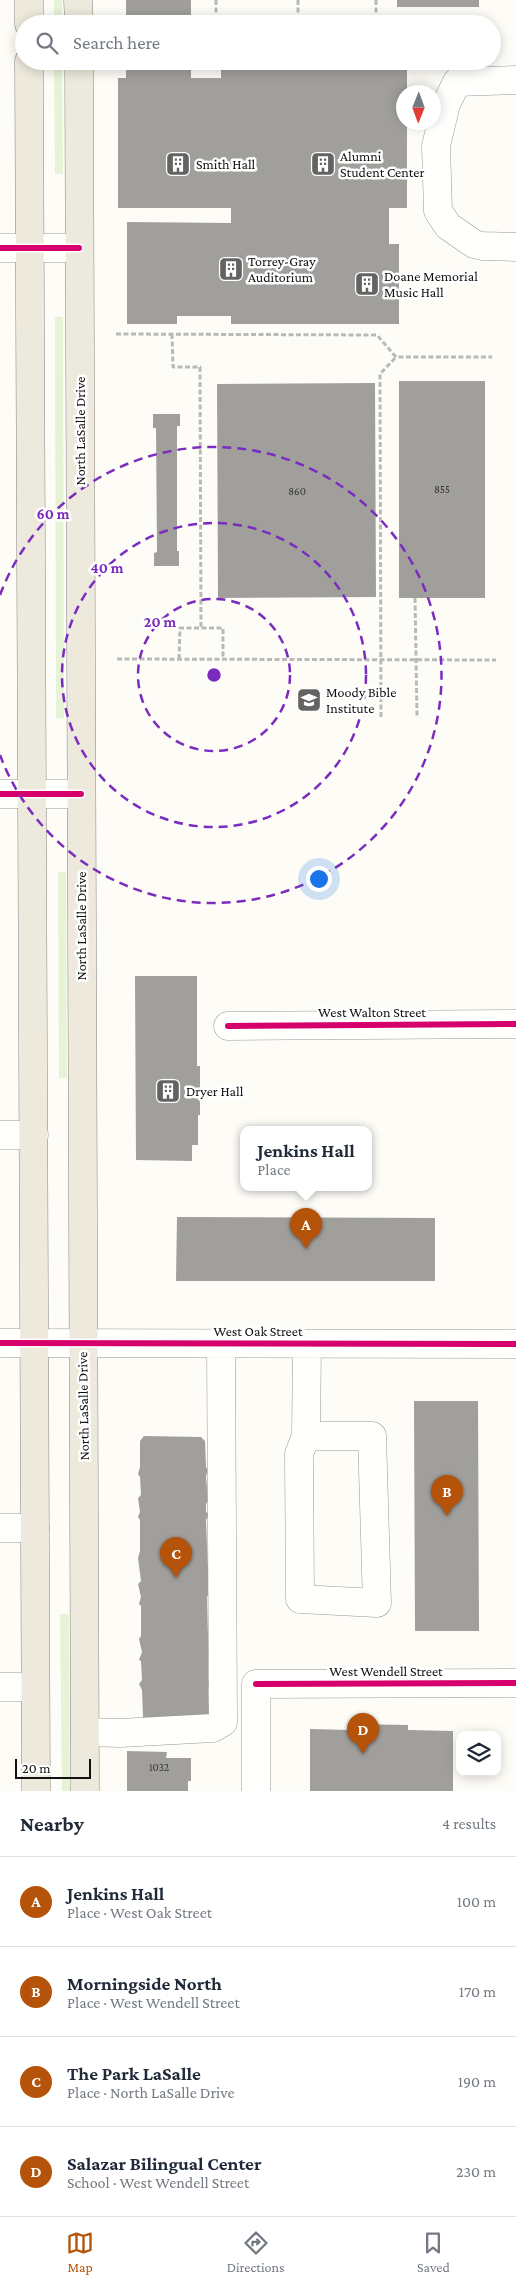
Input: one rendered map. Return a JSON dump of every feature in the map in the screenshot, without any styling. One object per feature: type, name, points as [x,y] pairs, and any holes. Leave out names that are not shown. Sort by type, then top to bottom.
[{"type":"main road","points":[[29,0],[29,15]]},
{"type":"main road","points":[[78,0],[78,15]]},
{"type":"main road","points":[[29,70],[36,1791]]},
{"type":"main road","name":"North LaSalle Drive","points":[[79,70],[85,1791]]},
{"type":"street","points":[[516,80],[457,82],[446,104],[436,146],[438,211],[448,226],[474,244],[516,247]]},
{"type":"street","points":[[0,248],[79,248]]},
{"type":"street","points":[[0,794],[81,794]]},
{"type":"street","name":"West Walton Street","points":[[228,1026],[516,1024]]},
{"type":"street","points":[[0,1135],[34,1135]]},
{"type":"street","name":"West Oak Street","points":[[0,1343],[516,1344]]},
{"type":"street","points":[[85,1732],[120,1733],[213,1728],[223,1722],[221,1344]]},
{"type":"street","points":[[306,1436],[372,1436],[377,1603],[300,1599],[299,1454],[306,1436],[307,1344]]},
{"type":"street","points":[[0,1528],[35,1528]]},
{"type":"street","name":"West Wendell Street","points":[[256,1791],[256,1684],[516,1683]]},
{"type":"street","points":[[0,1687],[35,1687]]},
{"type":"path","points":[[216,0],[216,15]]},
{"type":"path","points":[[298,0],[298,15]]},
{"type":"path","points":[[376,0],[376,15]]},
{"type":"path","points":[[116,334],[377,335],[396,357]]},
{"type":"path","points":[[172,334],[173,367],[200,367],[201,628]]},
{"type":"path","points":[[381,717],[380,374],[396,357],[492,357]]},
{"type":"path","points":[[415,598],[417,717]]},
{"type":"path","points":[[179,659],[180,628],[223,628],[222,659]]},
{"type":"path","points":[[117,658],[496,660]]},
{"type":"green space","points":[[54,0],[62,0],[62,15],[54,15]]},
{"type":"green space","points":[[54,70],[62,70],[63,174],[55,174]]},
{"type":"green space","points":[[55,317],[63,317],[64,718],[56,719]]},
{"type":"green space","points":[[58,872],[66,872],[67,1078],[59,1078]]},
{"type":"green space","points":[[60,1614],[69,1614],[70,1791],[62,1791]]},
{"type":"building","points":[[126,0],[191,0],[191,15],[126,15]]},
{"type":"building","points":[[397,0],[479,0],[479,7],[397,7]]},
{"type":"building","points":[[126,70],[191,70],[191,78],[221,78],[221,70],[407,70],[407,85],[396,85],[396,130],[407,130],[407,208],[389,208],[389,244],[399,244],[399,324],[231,324],[231,316],[177,316],[177,324],[127,324],[127,222],[231,223],[231,208],[118,208],[118,78],[126,78]]},
{"type":"building","points":[[399,381],[485,381],[485,598],[399,598]]},
{"type":"building","points":[[375,383],[376,597],[218,598],[217,384]]},
{"type":"building","points":[[153,414],[180,414],[180,426],[177,426],[177,551],[179,551],[179,566],[154,566],[154,553],[157,552],[156,428],[153,428]]},
{"type":"building","name":"Dryer Hall","points":[[135,976],[197,976],[197,1066],[200,1066],[200,1115],[198,1115],[198,1145],[192,1145],[192,1161],[136,1160]]},
{"type":"building","points":[[177,1217],[435,1218],[435,1281],[176,1281]]},
{"type":"building","points":[[414,1401],[478,1401],[479,1631],[415,1631]]},
{"type":"building","points":[[144,1436],[201,1437],[205,1441],[206,1467],[208,1470],[206,1476],[208,1501],[206,1512],[209,1514],[206,1520],[209,1594],[207,1597],[208,1636],[210,1638],[208,1646],[210,1655],[208,1661],[208,1680],[210,1682],[208,1688],[209,1716],[146,1721],[143,1717],[142,1690],[139,1684],[142,1680],[141,1661],[139,1660],[142,1652],[139,1639],[141,1636],[141,1606],[139,1604],[141,1597],[138,1584],[141,1581],[138,1558],[140,1551],[140,1520],[138,1517],[140,1512],[138,1498],[141,1495],[140,1477],[138,1474],[140,1467],[140,1441]]},
{"type":"building","points":[[350,1724],[408,1725],[408,1730],[453,1731],[453,1791],[310,1791],[310,1729],[350,1730]]},
{"type":"building","points":[[127,1751],[167,1752],[166,1758],[191,1758],[191,1781],[188,1781],[188,1791],[127,1791]]},
{"type":"cycle path","points":[[0,248],[79,248]]},
{"type":"cycle path","points":[[0,794],[81,794]]},
{"type":"cycle path","points":[[228,1026],[516,1024]]},
{"type":"cycle path","points":[[0,1343],[516,1344]]},
{"type":"cycle path","points":[[256,1684],[516,1683]]},
{"type":"place","name":"Smith Hall","points":[[178,164]]},
{"type":"place","name":"Alumni Student Center","points":[[323,164]]},
{"type":"place","name":"Torrey-Gray Auditorium","points":[[231,269]]},
{"type":"place","name":"Doane Memorial Music Hall","points":[[367,284]]},
{"type":"place","name":"Moody Bible Institute","points":[[309,700]]},
{"type":"place","name":"Dryer Hall","points":[[168,1091]]},
{"type":"place","name":"Jenkins Hall","points":[[306,1249]]},
{"type":"place","name":"Morningside North","points":[[447,1516]]},
{"type":"place","name":"The Park LaSalle","points":[[176,1578]]},
{"type":"place","name":"Salazar Bilingual Center","points":[[363,1754]]}]
